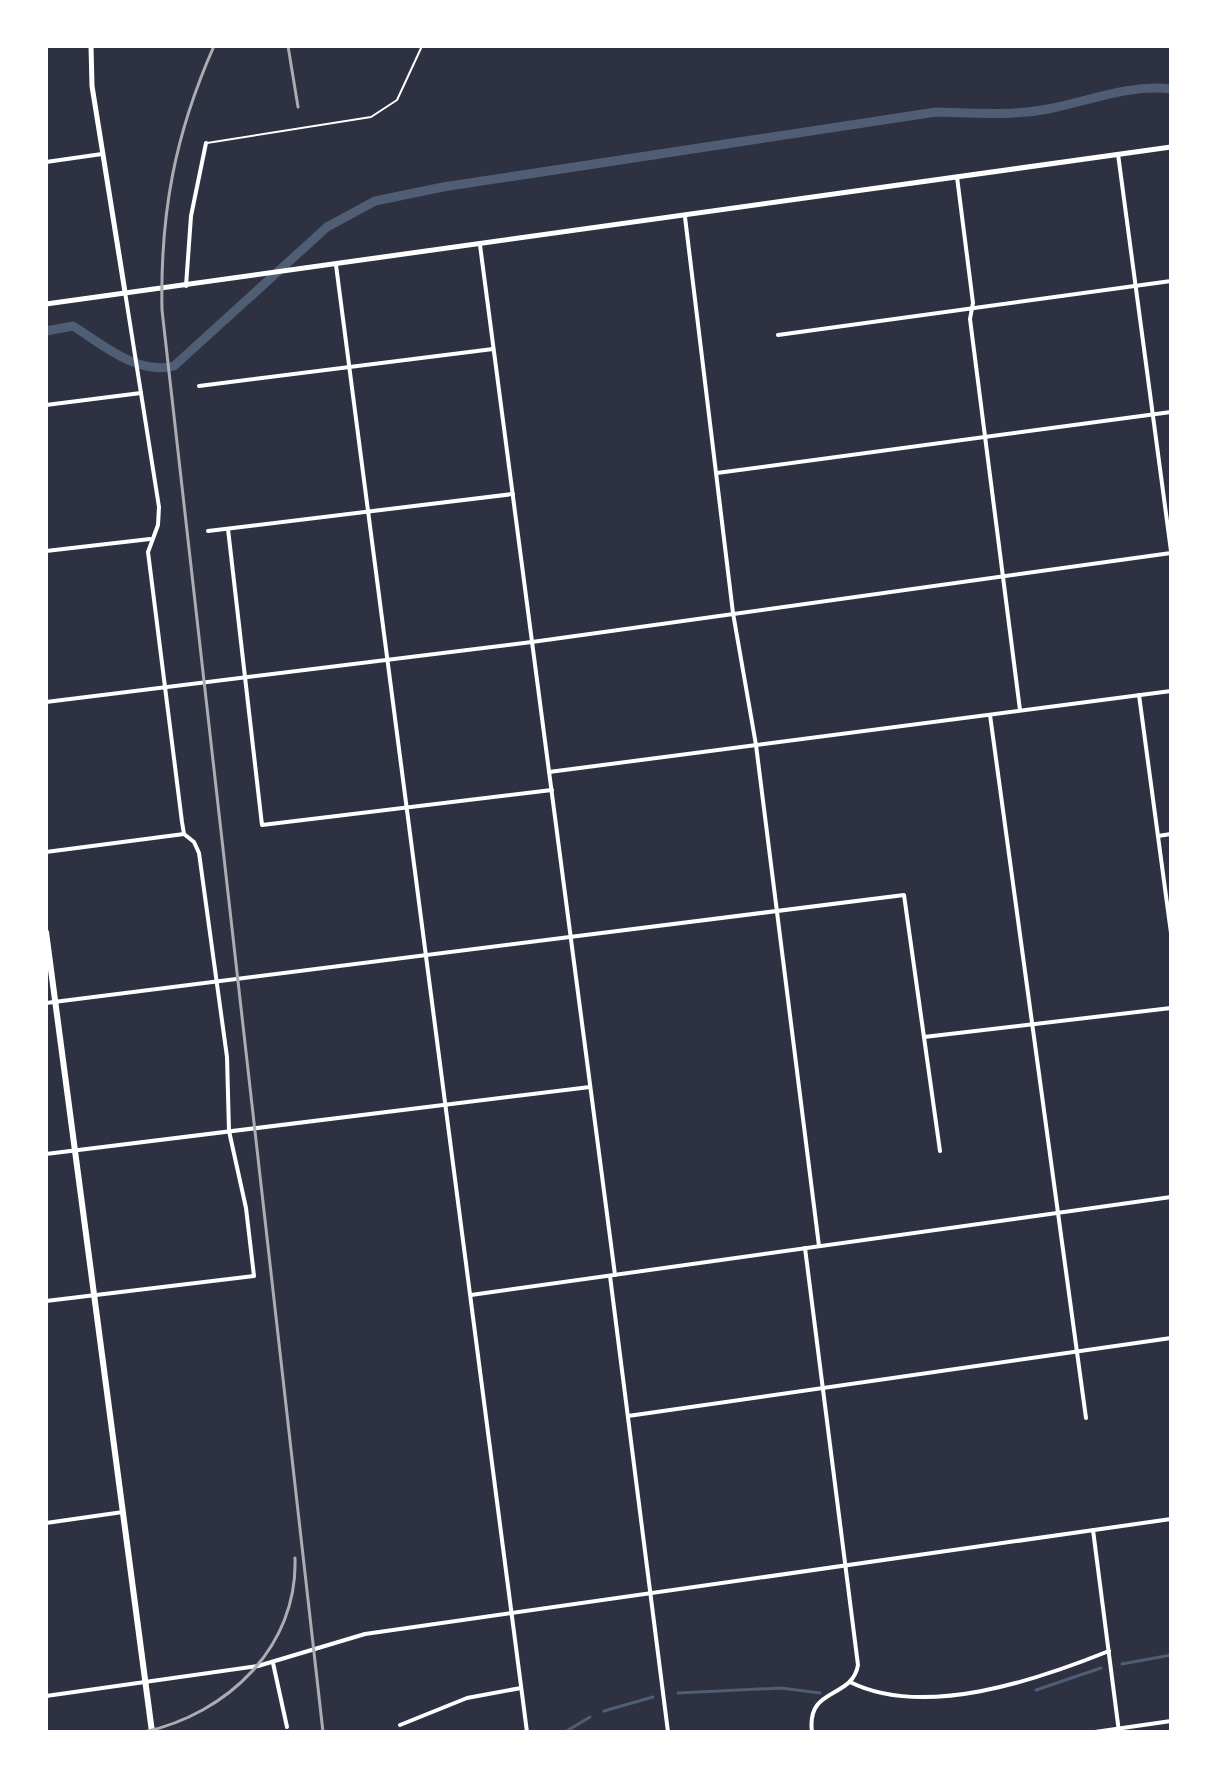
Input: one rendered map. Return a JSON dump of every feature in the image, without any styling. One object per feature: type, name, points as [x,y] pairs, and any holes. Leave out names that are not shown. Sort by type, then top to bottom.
[{"type":"highway","points":[[46,932],[152,1732]]},
{"type":"main road","points":[[91,46],[89,66],[125,292]]},
{"type":"main road","points":[[46,304],[1171,147]]},
{"type":"street","points":[[186,286],[191,216],[206,143]]},
{"type":"street","points":[[46,162],[102,154]]},
{"type":"street","points":[[46,702],[532,642],[1171,552],[1118,154]]},
{"type":"street","points":[[957,177],[983,438],[1020,710]]},
{"type":"street","points":[[685,217],[733,613],[756,745],[819,1246]]},
{"type":"street","points":[[480,245],[590,1087],[668,1732]]},
{"type":"street","points":[[336,265],[527,1732]]},
{"type":"street","points":[[778,335],[1171,281]]},
{"type":"street","points":[[46,1301],[254,1276],[246,1208],[229,1131],[227,1057],[199,853],[194,842],[184,834],[148,552],[150,539],[158,525],[159,507],[125,292]]},
{"type":"street","points":[[199,386],[493,349]]},
{"type":"street","points":[[46,405],[141,393]]},
{"type":"street","points":[[717,473],[1171,412]]},
{"type":"street","points":[[208,531],[513,494]]},
{"type":"street","points":[[228,529],[262,825],[552,790]]},
{"type":"street","points":[[46,551],[150,539]]},
{"type":"street","points":[[549,772],[1171,691]]},
{"type":"street","points":[[1139,695],[1171,933]]},
{"type":"street","points":[[990,715],[1086,1418]]},
{"type":"street","points":[[46,852],[184,834]]},
{"type":"street","points":[[1158,836],[1171,834]]},
{"type":"street","points":[[46,1003],[904,895],[940,1151]]},
{"type":"street","points":[[924,1037],[1171,1008]]},
{"type":"street","points":[[46,1154],[590,1087]]},
{"type":"street","points":[[471,1295],[1171,1197]]},
{"type":"street","points":[[805,1248],[858,1665],[850,1682],[825,1696],[814,1708],[812,1732]]},
{"type":"street","points":[[628,1416],[1171,1338]]},
{"type":"street","points":[[46,1523],[123,1512]]},
{"type":"street","points":[[46,1696],[273,1663],[365,1634],[1171,1519]]},
{"type":"street","points":[[1093,1530],[1119,1730]]},
{"type":"street","points":[[850,1682],[888,1694],[961,1694],[1020,1684],[1109,1651]]},
{"type":"street","points":[[273,1663],[287,1727]]},
{"type":"street","points":[[400,1725],[467,1698],[521,1688]]},
{"type":"street","points":[[1095,1732],[1171,1721]]},
{"type":"lane","points":[[206,143],[371,117],[397,100],[422,46]]},
{"type":"waterway","points":[[46,331],[73,326],[134,362],[161,368],[174,366],[327,227],[375,201],[443,187],[936,112],[1021,113],[1124,91],[1171,89]]},
{"type":"waterway","points":[[1122,1664],[1171,1655]]},
{"type":"waterway","points":[[1036,1690],[1101,1668]]},
{"type":"waterway","points":[[678,1693],[781,1688],[820,1693]]},
{"type":"waterway","points":[[604,1711],[653,1697]]},
{"type":"waterway","points":[[565,1732],[590,1717]]},
{"type":"railway","points":[[214,46],[189,111],[173,175],[164,240],[162,310],[323,1732]]},
{"type":"railway","points":[[288,46],[298,107]]},
{"type":"railway","points":[[144,1732],[203,1710],[229,1693],[252,1672],[284,1620],[293,1590],[295,1558]]}]
